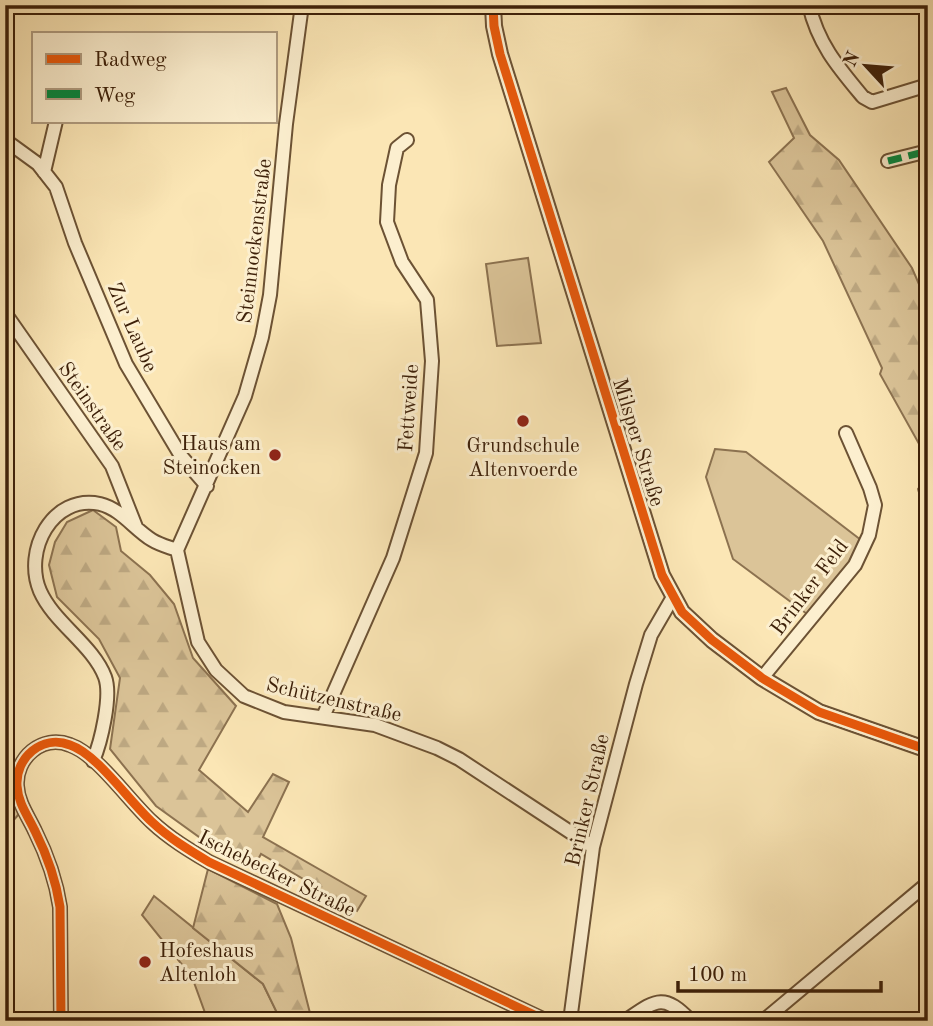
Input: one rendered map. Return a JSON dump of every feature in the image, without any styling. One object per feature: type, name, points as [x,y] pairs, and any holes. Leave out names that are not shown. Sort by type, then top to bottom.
[{"type":"street","name":"Steinnockenstraße","points":[[177,550],[245,396],[262,337],[270,295],[286,124],[302,5]]},
{"type":"street","name":"Milsper Straße","points":[[493,5],[499,54],[658,563],[673,597],[682,612],[696,626],[762,678],[819,712],[928,750]]},
{"type":"street","points":[[809,5],[813,25],[821,42],[863,97],[872,102],[928,85]]},
{"type":"street","points":[[44,172],[56,122]]},
{"type":"street","name":"Zur Laube","points":[[5,140],[29,156],[56,187],[75,243],[126,364],[181,456],[207,486]]},
{"type":"street","name":"Fettweide","points":[[323,717],[393,558],[425,453],[432,362],[427,300],[402,262],[387,222],[389,185],[397,148],[407,140]]},
{"type":"street","points":[[888,161],[928,150]]},
{"type":"street","name":"Steinstraße","points":[[5,313],[112,466],[136,528]]},
{"type":"street","name":"Brinker Feld","points":[[762,678],[855,565],[869,535],[875,505],[846,433]]},
{"type":"street","points":[[93,761],[98,750],[107,700],[105,678],[94,659],[41,594],[35,576],[34,556],[46,527],[57,517],[82,504],[99,504],[114,509],[152,540],[177,550]]},
{"type":"street","name":"Schützenstraße","points":[[177,550],[198,642],[216,670],[244,696],[284,712],[375,725],[437,748],[459,759],[593,847]]},
{"type":"street","name":"Brinker Straße","points":[[570,1021],[593,847],[651,635],[673,597]]},
{"type":"street","name":"Ischebecker Straße","points":[[61,1021],[60,907],[52,871],[17,789],[20,765],[26,756],[43,744],[61,742],[81,750],[152,822],[181,845],[209,862],[547,1021]]},
{"type":"street","points":[[763,1021],[928,883]]},
{"type":"street","points":[[625,1021],[654,1002],[662,1000],[679,1009],[691,1021]]},
{"type":"green space","points":[[112,5],[195,5],[197,8],[122,12]]},
{"type":"green space","points":[[786,88],[810,135],[839,160],[912,268],[928,305],[928,460],[880,374],[882,368],[823,241],[769,162],[794,138],[772,92]]},
{"type":"green space","points":[[528,258],[541,343],[497,346],[486,264]]},
{"type":"green space","points":[[715,449],[746,452],[861,540],[849,567],[807,614],[733,559],[706,477]]},
{"type":"green space","points":[[928,477],[928,524],[918,489]]},
{"type":"green space","points":[[93,510],[116,527],[121,551],[150,575],[174,604],[193,658],[236,706],[199,770],[248,812],[273,774],[289,782],[263,837],[366,896],[357,911],[261,854],[255,865],[213,847],[156,806],[110,749],[120,678],[99,639],[57,597],[49,565],[55,542],[67,522]]},
{"type":"green space","points":[[5,771],[19,814],[5,830]]},
{"type":"green space","points":[[208,869],[277,904],[291,938],[312,1021],[281,1021],[263,984],[193,928]]},
{"type":"green space","points":[[154,896],[263,984],[281,1021],[208,1021],[192,977],[142,915]]},
{"type":"marked path","points":[[888,161],[928,151]]},
{"type":"cycle path","points":[[493,5],[500,54],[662,575],[682,612],[712,640],[762,678],[819,712],[928,750]]},
{"type":"cycle path","points":[[61,1021],[60,907],[47,858],[21,804],[17,786],[20,766],[32,751],[40,746],[60,742],[91,758],[159,828],[209,862],[547,1021]]},
{"type":"place","name":"Grundschule Altenvoerde","points":[[523,421]]},
{"type":"place","name":"Haus am Steinocken","points":[[275,455]]},
{"type":"place","name":"Hofeshaus Altenloh","points":[[145,962]]}]
